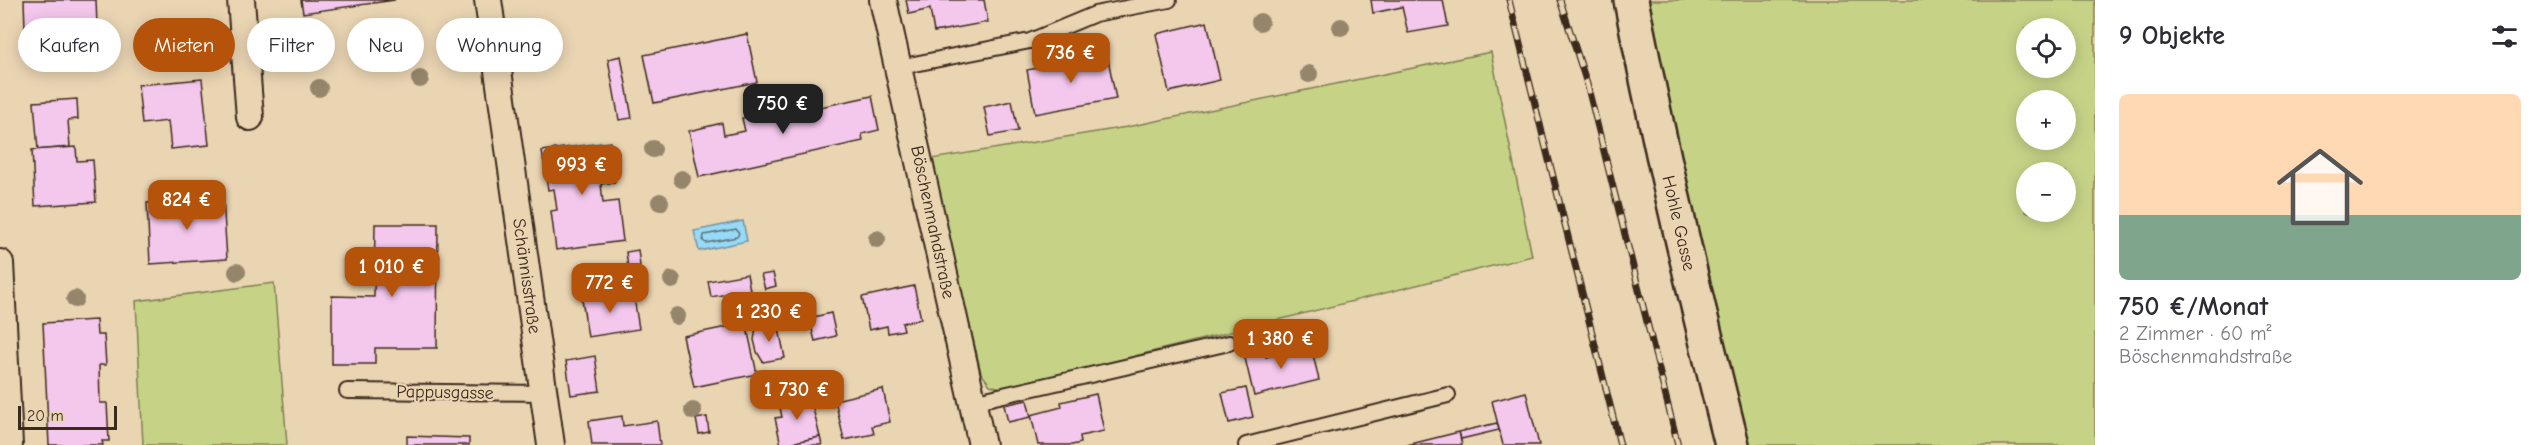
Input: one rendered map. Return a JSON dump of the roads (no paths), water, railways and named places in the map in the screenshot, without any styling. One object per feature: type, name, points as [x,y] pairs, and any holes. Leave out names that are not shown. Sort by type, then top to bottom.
[{"type":"street","points":[[241,0],[250,117]]},
{"type":"street","name":"Schännisstraße","points":[[488,0],[551,445]]},
{"type":"street","name":"Böschenmahdstraße","points":[[883,0],[982,445]]},
{"type":"street","name":"Hohle Gasse","points":[[1631,0],[1646,80],[1690,275],[1732,445]]},
{"type":"street","points":[[0,263],[9,445]]},
{"type":"lane","points":[[899,67],[1030,41],[1095,14],[1169,0]]},
{"type":"lane","points":[[973,402],[1229,343]]},
{"type":"lane","name":"Pappusgasse","points":[[347,391],[544,393]]},
{"type":"lane","points":[[1246,445],[1448,395]]},
{"type":"water","points":[[743,221],[747,241],[699,251],[694,231]]},
{"type":"railway","points":[[1509,0],[1620,445]]},
{"type":"railway","points":[[1560,0],[1587,84],[1678,445]]}]
